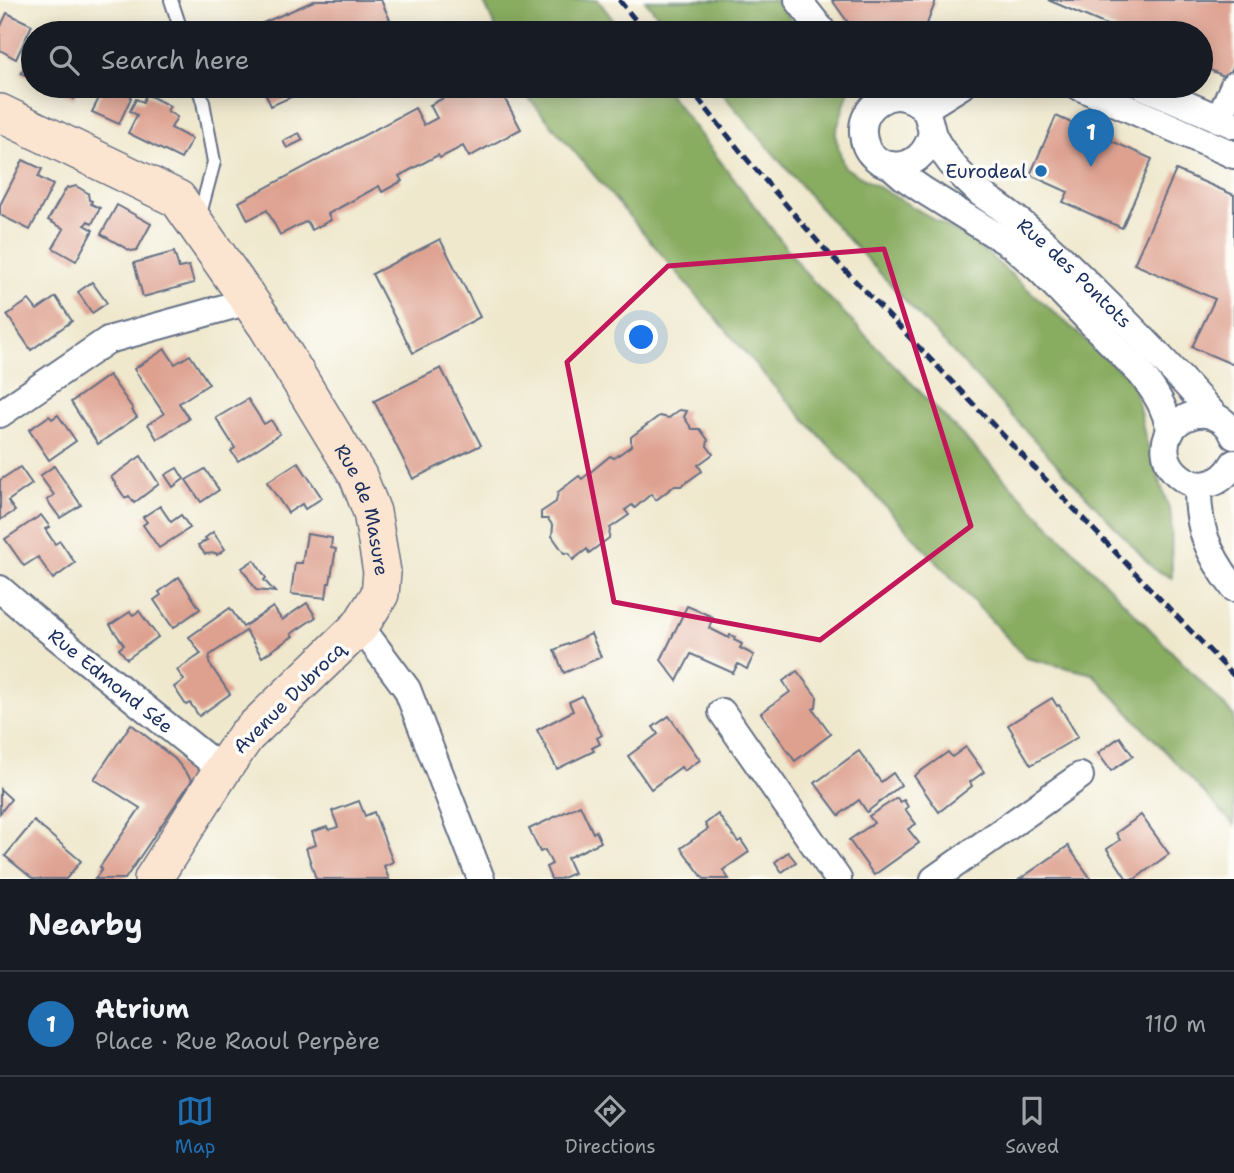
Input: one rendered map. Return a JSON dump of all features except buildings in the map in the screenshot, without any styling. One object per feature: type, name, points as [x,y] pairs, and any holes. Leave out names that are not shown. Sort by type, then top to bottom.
[{"type":"street","points":[[798,0],[815,21]]},
{"type":"street","points":[[1171,98],[1226,122],[1234,85]]},
{"type":"street","points":[[869,98],[863,124],[865,146],[880,162],[903,166],[914,162],[930,144],[928,120],[916,102],[908,98]]},
{"type":"street","points":[[928,120],[949,98]]},
{"type":"street","points":[[1106,98],[1234,155]]},
{"type":"street","points":[[0,113],[187,212]]},
{"type":"street","name":"Rue des Pontots","points":[[928,120],[946,157],[978,191],[1033,232],[1076,272],[1159,354],[1216,417],[1225,423],[1234,436]]},
{"type":"street","name":"Rue des Pontots","points":[[890,165],[923,190],[1013,246],[1040,270],[1156,392],[1171,432]]},
{"type":"street","name":"Rue de Masure","points":[[187,212],[267,326],[358,476],[372,512],[382,572],[380,594],[360,626]]},
{"type":"street","points":[[0,414],[108,340],[249,301]]},
{"type":"street","points":[[1216,417],[1196,414],[1177,424],[1167,441],[1167,461],[1179,477],[1198,485],[1219,480],[1234,463]]},
{"type":"street","points":[[1198,485],[1198,506],[1206,545],[1234,588]]},
{"type":"street","name":"Rue Edmond Sée","points":[[0,589],[222,770]]},
{"type":"street","points":[[360,626],[407,689],[481,879]]},
{"type":"street","name":"Avenue Dubrocq","points":[[153,879],[246,736],[360,626]]},
{"type":"street","points":[[722,712],[838,879]]},
{"type":"street","points":[[934,879],[1080,776]]},
{"type":"lane","points":[[171,0],[178,21]]},
{"type":"lane","points":[[187,212],[214,162],[202,98]]},
{"type":"highlighted area","points":[[884,249],[971,526],[820,640],[614,602],[567,362],[668,266]]},
{"type":"green space","points":[[483,0],[598,0],[614,21],[493,21]]},
{"type":"green space","points":[[645,0],[775,0],[792,21],[662,21]]},
{"type":"green space","points":[[529,98],[672,98],[807,275],[1234,716],[1234,825],[1093,674],[1026,658],[772,384]]},
{"type":"green space","points":[[726,98],[847,98],[835,135],[844,167],[975,243],[1134,382],[1145,437],[1171,515],[1172,578],[1154,569],[825,214]]},
{"type":"railway","points":[[619,0],[636,21]]},
{"type":"railway","points":[[698,98],[819,243],[1234,676]]},
{"type":"place","name":"Atrium","points":[[1091,167]]},
{"type":"place","name":"Eurodeal","points":[[1041,171]]}]
